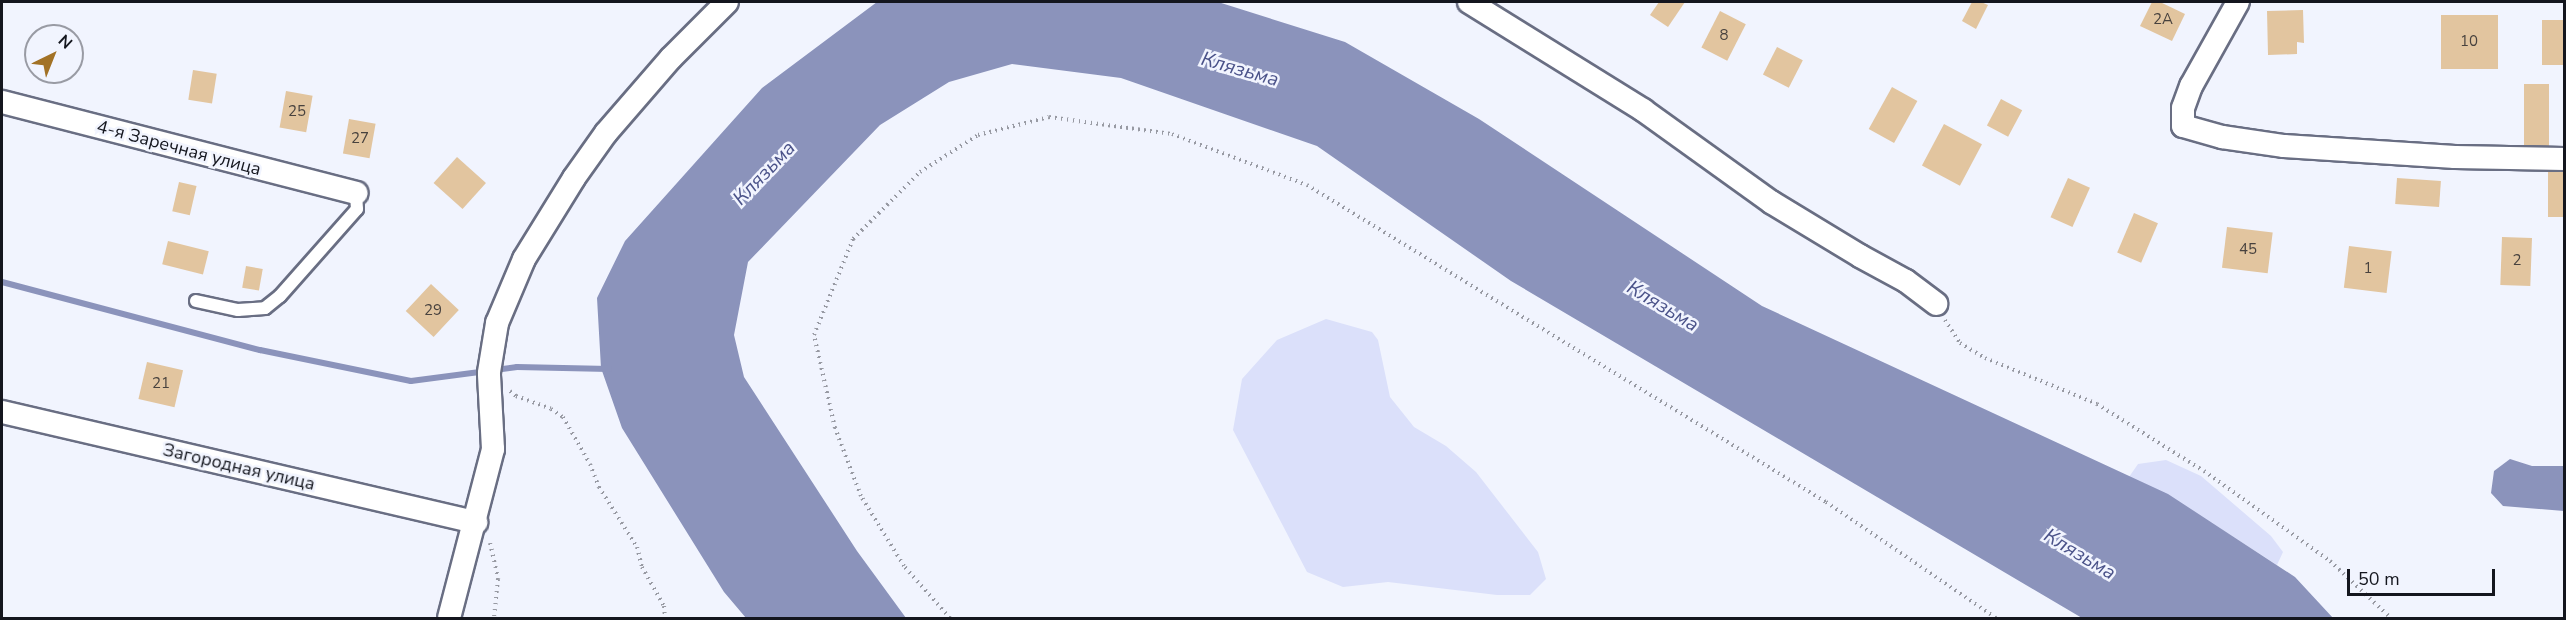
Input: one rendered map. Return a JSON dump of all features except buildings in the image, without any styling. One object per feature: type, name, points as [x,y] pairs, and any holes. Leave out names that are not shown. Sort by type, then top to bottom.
[{"type":"street","points":[[450,618],[493,449],[489,370],[497,323],[524,259],[574,178],[606,133],[671,58],[727,2]]},
{"type":"street","points":[[1469,2],[1643,110],[1771,202],[1906,281],[1936,304]]},
{"type":"street","points":[[2238,2],[2191,86],[2182,108],[2183,126],[2222,137],[2284,146],[2455,157],[2565,159]]},
{"type":"street","name":"4-я Заречная улица","points":[[2,102],[356,194]]},
{"type":"street","name":"Загородная улица","points":[[2,412],[476,522]]},
{"type":"lane","points":[[196,301],[238,310],[265,308],[280,296],[357,209],[356,194]]},
{"type":"path","points":[[950,618],[904,566],[861,496],[835,428],[814,335],[853,239],[920,172],[978,135],[1049,117],[1172,134],[1307,185],[1826,502],[1996,618]]},
{"type":"path","points":[[1936,304],[1960,343],[1985,358],[2097,404],[2204,471],[2330,561],[2391,618]]},
{"type":"path","points":[[489,370],[516,396],[551,409],[562,417],[590,464],[599,487],[637,548],[642,567],[664,606],[666,618]]},
{"type":"path","points":[[476,522],[494,549],[498,579],[494,618]]},
{"type":"shaded area","points":[[1326,319],[1372,332],[1378,340],[1390,397],[1414,427],[1446,446],[1476,472],[1538,552],[1546,579],[1530,595],[1497,595],[1388,582],[1343,587],[1307,572],[1233,430],[1242,379],[1277,340]]},
{"type":"shaded area","points":[[2166,460],[2201,476],[2271,536],[2283,552],[2277,565],[2168,495],[2129,477],[2138,464]]},
{"type":"water","name":"Клязьма","points":[[877,2],[1218,2],[1345,42],[1479,119],[1762,306],[2168,494],[2295,577],[2333,618],[2082,618],[1511,281],[1317,146],[1121,78],[1012,64],[949,82],[880,125],[748,262],[734,335],[744,377],[857,551],[906,618],[746,618],[724,592],[622,428],[601,368],[597,298],[625,241],[762,88]]},
{"type":"water","points":[[2510,459],[2532,466],[2564,466],[2564,511],[2503,506],[2491,493],[2494,471]]},
{"type":"waterway","points":[[2,282],[260,350],[411,381],[517,367],[609,369]]}]
